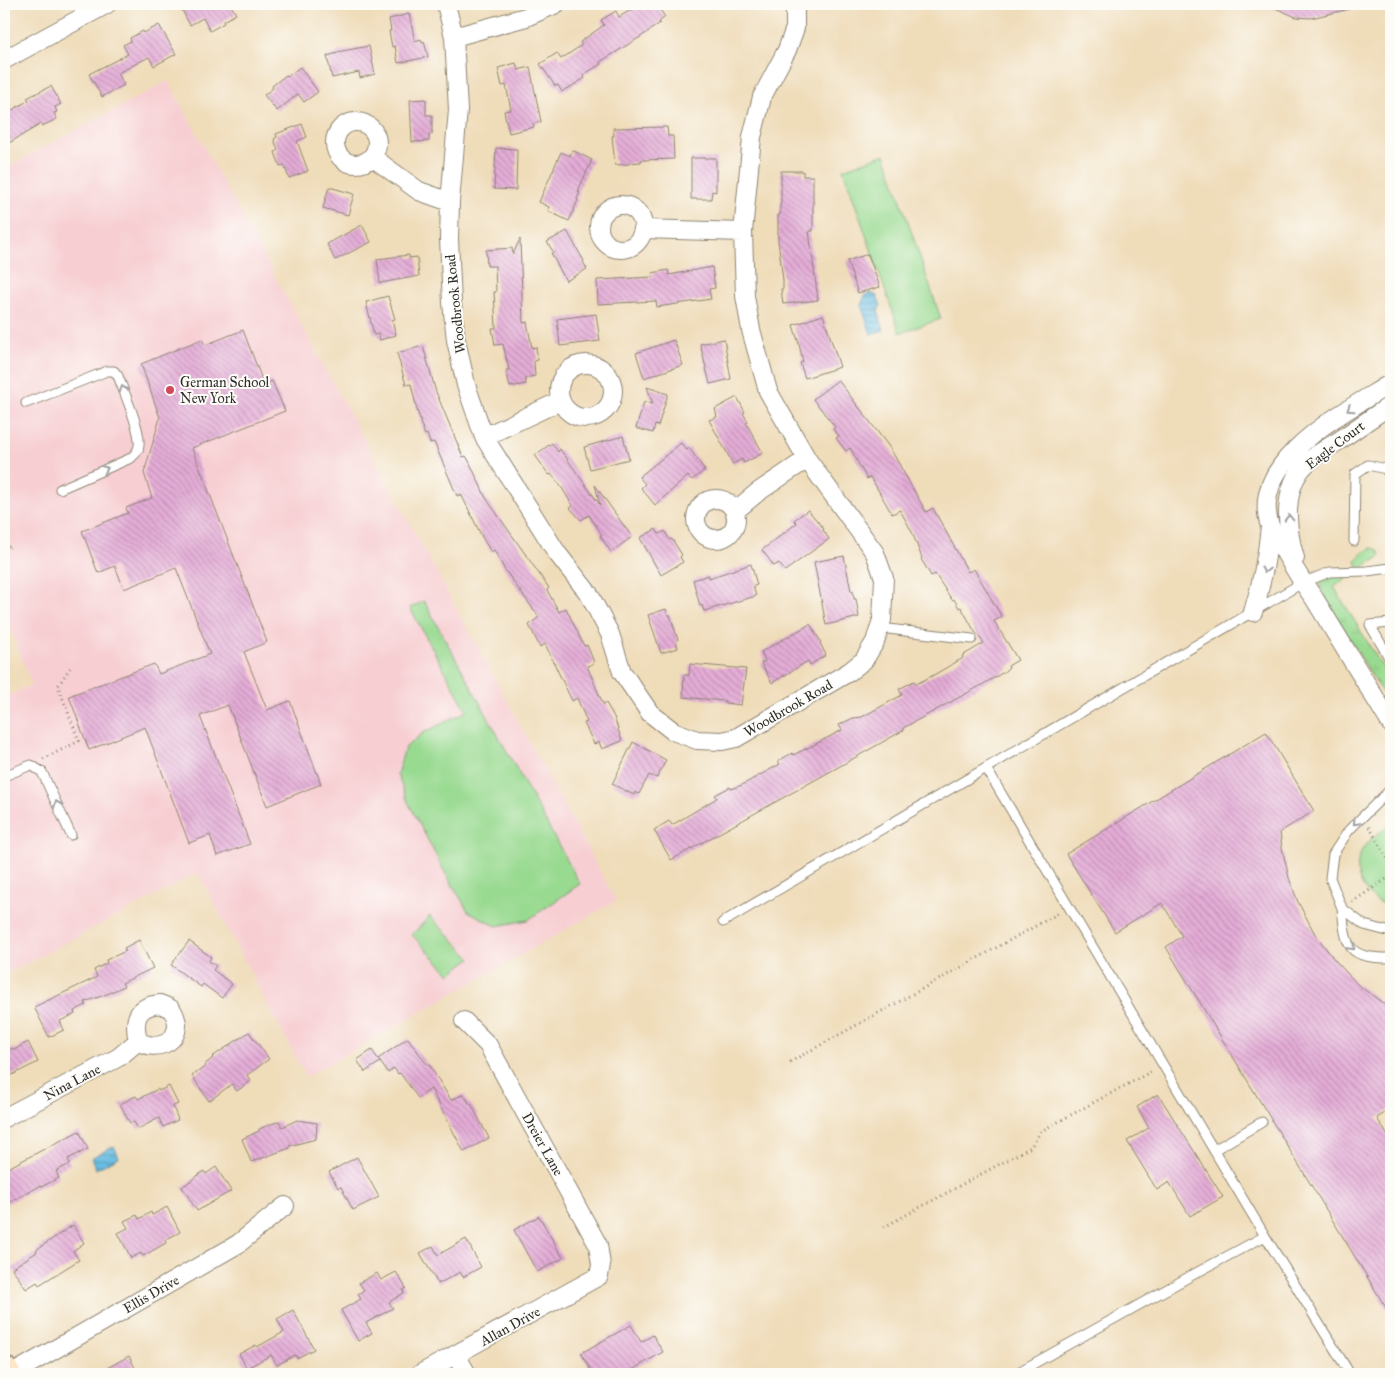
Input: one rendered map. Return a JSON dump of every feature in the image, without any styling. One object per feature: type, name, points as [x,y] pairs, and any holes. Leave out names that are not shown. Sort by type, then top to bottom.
[{"type":"main road","points":[[4,1369],[8,1374]]},
{"type":"street","points":[[4,60],[107,4]]},
{"type":"street","name":"Woodbrook Road","points":[[446,4],[454,37],[458,110],[450,202],[449,240],[452,303],[456,340],[466,385],[484,438],[557,553],[589,594],[610,634],[622,672],[650,713],[674,731],[696,740],[722,741],[736,738],[849,672],[864,660],[875,642],[882,620],[884,578],[875,553],[807,459],[768,391],[751,330],[746,296],[743,232],[752,137],[762,97],[788,50],[795,28],[794,4]]},
{"type":"street","points":[[454,37],[526,17],[556,4]]},
{"type":"street","points":[[372,157],[419,191],[450,202]]},
{"type":"street","points":[[643,229],[743,232]]},
{"type":"street","name":"Eagle Court","points":[[1252,612],[1267,560],[1270,527],[1267,502],[1272,480],[1296,447],[1317,430],[1391,383]]},
{"type":"street","points":[[484,438],[560,401]]},
{"type":"street","name":"Eagle Court","points":[[1302,583],[1290,542],[1288,512],[1293,481],[1306,464],[1391,405]]},
{"type":"street","points":[[735,511],[758,492],[807,459]]},
{"type":"street","name":"Eagle Court","points":[[1270,527],[1302,583],[1314,598],[1391,724]]},
{"type":"street","name":"Dreier Lane","points":[[464,1021],[488,1045],[598,1245],[601,1265],[599,1276]]},
{"type":"street","name":"Nina Lane","points":[[4,1118],[118,1057],[138,1041]]},
{"type":"street","name":"Ellis Drive","points":[[12,1374],[238,1244],[285,1206]]},
{"type":"street","name":"Allan Drive","points":[[420,1374],[599,1276]]},
{"type":"street","points":[[456,1355],[467,1374]]},
{"type":"lane","points":[[26,403],[107,371],[114,371],[118,376],[139,435],[137,452],[131,458],[60,489]]},
{"type":"lane","points":[[1354,540],[1356,474],[1368,466],[1386,469],[1391,478]]},
{"type":"lane","points":[[723,922],[1302,583],[1330,572],[1391,568]]},
{"type":"lane","points":[[1391,623],[1370,625],[1391,661]]},
{"type":"lane","points":[[880,628],[972,639]]},
{"type":"lane","points":[[4,776],[31,765],[42,772],[71,835]]},
{"type":"lane","points":[[986,768],[1265,1236],[1350,1374]]},
{"type":"lane","points":[[1391,789],[1348,830],[1333,854],[1330,878],[1342,908],[1345,938],[1354,951],[1371,958],[1391,958]]},
{"type":"lane","points":[[1342,908],[1364,925],[1391,932]]},
{"type":"lane","points":[[1214,1150],[1262,1122]]},
{"type":"lane","points":[[1015,1374],[1265,1236]]},
{"type":"path","points":[[4,549],[13,545]]},
{"type":"path","points":[[31,765],[79,741],[58,686],[70,668]]},
{"type":"path","points":[[1362,816],[1391,864]]},
{"type":"path","points":[[1342,908],[1391,876],[1391,868]]},
{"type":"path","points":[[790,1062],[1070,907]]},
{"type":"path","points":[[884,1228],[1031,1147],[1041,1131],[1099,1101],[1163,1064]]},
{"type":"shaded area","name":"German School New York","points":[[168,81],[616,901],[306,1077],[198,873],[7,974],[4,967],[4,697],[32,685],[4,611],[4,169]]},
{"type":"green space","points":[[885,154],[941,319],[900,333],[843,169]]},
{"type":"green space","points":[[1371,548],[1377,549],[1381,556],[1360,569],[1356,562],[1357,559]]},
{"type":"green space","points":[[1324,575],[1345,575],[1345,580],[1334,587],[1391,681],[1391,707],[1322,593],[1320,581]]},
{"type":"green space","points":[[424,601],[580,884],[528,920],[496,926],[468,911],[443,869],[408,802],[397,774],[405,748],[423,733],[467,711],[410,608]]},
{"type":"green space","points":[[1391,823],[1391,906],[1374,899],[1367,893],[1359,877],[1358,859],[1365,846]]},
{"type":"green space","points":[[430,916],[471,958],[450,974],[412,935]]},
{"type":"water","points":[[871,293],[877,296],[881,305],[878,311],[884,330],[871,334],[861,305],[865,295]]},
{"type":"water","points":[[114,1146],[119,1157],[96,1169],[91,1158]]},
{"type":"building","points":[[190,4],[230,4],[236,14],[210,31],[203,18],[190,25],[181,8]]},
{"type":"building","points":[[641,4],[656,4],[665,17],[642,36],[600,62],[601,64],[583,75],[585,78],[562,92],[558,85],[555,86],[540,64],[557,53],[561,59],[582,45],[580,42],[604,25],[601,20],[616,11],[619,17]]},
{"type":"building","points":[[1266,4],[1349,4],[1350,9],[1311,18],[1296,17]]},
{"type":"building","points":[[409,14],[415,41],[421,39],[422,42],[424,41],[428,57],[398,63],[395,46],[392,47],[389,19]]},
{"type":"building","points":[[159,25],[176,54],[154,66],[149,57],[118,73],[124,85],[102,97],[89,74],[128,54],[123,45],[131,41],[130,38]]},
{"type":"building","points":[[369,46],[375,74],[360,78],[359,72],[332,78],[327,56],[337,52]]},
{"type":"building","points":[[516,63],[518,70],[530,67],[541,122],[533,124],[534,127],[509,133],[504,111],[511,110],[506,85],[502,86],[498,68]]},
{"type":"building","points":[[300,67],[318,92],[304,102],[298,94],[277,111],[264,95],[286,75],[287,77]]},
{"type":"building","points":[[51,86],[61,104],[55,107],[57,112],[54,113],[57,119],[42,126],[41,124],[4,146],[4,115],[29,100],[27,98]]},
{"type":"building","points":[[426,99],[426,115],[432,115],[432,134],[429,134],[429,141],[412,142],[410,100]]},
{"type":"building","points":[[302,124],[307,137],[297,141],[308,171],[289,178],[284,165],[280,166],[275,152],[278,150],[274,139],[277,137],[276,134]]},
{"type":"building","points":[[667,127],[668,136],[673,136],[674,159],[641,160],[641,162],[615,165],[613,128]]},
{"type":"building","points":[[496,148],[517,149],[516,190],[494,189]]},
{"type":"building","points":[[572,150],[592,160],[578,191],[580,192],[578,200],[569,221],[548,211],[549,207],[539,202],[561,152],[570,156]]},
{"type":"building","points":[[691,158],[716,158],[716,192],[712,191],[711,199],[691,199]]},
{"type":"building","points":[[781,171],[803,171],[803,176],[813,176],[813,231],[809,231],[818,300],[783,304],[781,289],[783,289],[783,280],[778,240]]},
{"type":"building","points":[[329,187],[354,194],[348,215],[323,208]]},
{"type":"building","points":[[362,225],[371,242],[335,260],[327,244]]},
{"type":"building","points":[[567,231],[587,269],[566,281],[547,242]]},
{"type":"building","points":[[520,239],[523,323],[527,322],[532,348],[536,347],[538,360],[534,361],[535,376],[525,378],[526,384],[510,387],[506,370],[509,370],[503,344],[495,345],[492,328],[496,328],[495,266],[487,266],[486,250],[512,248],[513,254]]},
{"type":"building","points":[[868,254],[880,287],[858,293],[847,261]]},
{"type":"building","points":[[409,255],[409,258],[417,257],[419,276],[380,283],[377,259]]},
{"type":"building","points":[[712,267],[715,288],[709,289],[711,299],[657,307],[656,301],[598,304],[597,280],[653,277],[652,273],[668,270],[669,275]]},
{"type":"building","points":[[388,296],[395,319],[392,320],[396,335],[380,340],[378,334],[374,335],[366,302]]},
{"type":"building","points":[[596,314],[600,341],[560,346],[557,319]]},
{"type":"building","points":[[823,315],[840,367],[805,378],[800,363],[803,362],[799,344],[793,325]]},
{"type":"building","points":[[243,330],[264,385],[272,381],[285,411],[192,448],[267,642],[244,652],[267,710],[290,701],[321,784],[267,806],[228,705],[200,716],[250,844],[217,856],[210,835],[189,843],[145,727],[89,750],[69,696],[154,664],[159,674],[210,654],[176,568],[124,589],[115,566],[98,573],[82,531],[128,513],[126,508],[152,498],[144,473],[160,418],[141,364],[202,339],[205,345]]},
{"type":"building","points":[[724,339],[731,379],[710,384],[700,344]]},
{"type":"building","points":[[674,340],[683,365],[644,378],[636,353]]},
{"type":"building","points":[[423,346],[436,392],[463,457],[466,456],[469,461],[486,498],[549,588],[547,590],[559,612],[566,608],[584,646],[587,645],[594,662],[587,666],[603,704],[606,703],[614,717],[622,741],[602,749],[599,742],[594,744],[584,723],[587,722],[577,698],[572,701],[545,644],[540,647],[529,625],[539,617],[505,570],[494,550],[491,552],[461,494],[457,496],[434,442],[430,443],[427,434],[425,435],[411,384],[406,385],[397,353]]},
{"type":"building","points":[[838,380],[890,448],[926,512],[933,508],[968,572],[974,569],[1002,617],[994,621],[1018,660],[1008,666],[1004,672],[903,728],[904,730],[671,860],[654,830],[669,821],[672,825],[717,798],[715,795],[730,787],[731,789],[742,785],[780,764],[778,761],[792,753],[793,755],[842,730],[839,725],[853,718],[862,717],[902,695],[899,689],[914,681],[916,684],[932,676],[984,643],[975,632],[961,607],[959,608],[954,599],[952,600],[935,574],[931,576],[921,559],[912,532],[900,510],[892,514],[870,477],[867,479],[850,448],[846,451],[836,438],[839,436],[833,429],[835,427],[813,399]]},
{"type":"building","points":[[647,387],[668,394],[658,426],[655,425],[653,433],[636,428],[644,402],[653,404]]},
{"type":"building","points":[[737,397],[745,412],[743,413],[748,422],[746,423],[763,453],[744,463],[742,459],[733,464],[709,420],[717,417],[715,409]]},
{"type":"building","points":[[623,436],[629,459],[590,469],[584,447]]},
{"type":"building","points":[[552,443],[558,452],[560,449],[600,505],[595,485],[632,537],[611,552],[589,515],[581,520],[570,508],[573,506],[560,485],[551,474],[549,475],[535,455]]},
{"type":"building","points":[[681,443],[687,450],[689,448],[705,470],[692,480],[688,476],[655,505],[641,488],[645,484],[639,477]]},
{"type":"building","points":[[808,510],[824,529],[829,539],[785,571],[779,563],[774,566],[762,550],[797,523],[794,520]]},
{"type":"building","points":[[656,529],[659,534],[665,531],[670,540],[672,539],[682,555],[680,557],[683,562],[661,575],[640,538]]},
{"type":"building","points":[[844,556],[851,591],[853,591],[854,599],[856,599],[859,617],[826,625],[814,562]]},
{"type":"building","points":[[751,564],[757,585],[753,586],[756,596],[704,611],[702,605],[700,606],[693,580],[709,575],[709,578]]},
{"type":"building","points":[[666,609],[668,615],[670,615],[678,640],[676,641],[678,648],[661,653],[648,615]]},
{"type":"building","points":[[810,624],[821,642],[826,655],[810,665],[808,661],[772,683],[761,663],[765,661],[761,652]]},
{"type":"building","points":[[690,664],[746,669],[741,705],[725,703],[725,701],[683,697],[684,675],[689,675]]},
{"type":"building","points":[[1266,732],[1314,811],[1280,832],[1289,878],[1298,902],[1315,934],[1334,959],[1358,985],[1391,1009],[1391,1109],[1377,1118],[1391,1141],[1391,1316],[1166,947],[1182,936],[1162,903],[1115,932],[1066,854]]},
{"type":"building","points":[[633,742],[666,760],[657,778],[649,775],[639,794],[635,792],[634,795],[612,784]]},
{"type":"building","points":[[139,940],[153,968],[122,983],[124,986],[85,1002],[86,1005],[74,1011],[75,1014],[60,1021],[64,1030],[49,1037],[34,1007],[97,977],[94,970],[107,963],[106,960],[126,951],[124,948]]},
{"type":"building","points":[[189,941],[211,957],[209,961],[216,966],[213,970],[232,984],[222,998],[203,984],[201,987],[171,965]]},
{"type":"building","points":[[249,1032],[269,1059],[247,1075],[251,1081],[237,1091],[232,1084],[209,1101],[192,1076],[206,1066],[204,1065],[212,1057]]},
{"type":"building","points":[[408,1038],[430,1066],[451,1100],[464,1094],[489,1138],[464,1152],[431,1089],[418,1098],[400,1073],[398,1074],[394,1068],[388,1073],[378,1059]]},
{"type":"building","points":[[28,1042],[38,1062],[4,1079],[4,1052],[13,1048],[14,1050]]},
{"type":"building","points":[[372,1050],[380,1062],[365,1072],[357,1060]]},
{"type":"building","points":[[169,1086],[178,1104],[173,1106],[178,1120],[163,1127],[159,1118],[138,1129],[134,1122],[130,1123],[120,1104],[136,1096],[138,1099]]},
{"type":"building","points":[[1158,1094],[1223,1197],[1190,1216],[1169,1182],[1157,1190],[1127,1141],[1149,1128],[1137,1107]]},
{"type":"building","points":[[297,1120],[317,1123],[316,1139],[289,1146],[290,1148],[251,1162],[242,1139],[259,1131],[259,1129],[279,1121],[282,1127]]},
{"type":"building","points":[[79,1131],[88,1149],[68,1159],[70,1164],[56,1171],[59,1178],[8,1203],[4,1196],[4,1170]]},
{"type":"building","points":[[357,1157],[379,1197],[353,1210],[341,1187],[338,1188],[329,1172]]},
{"type":"building","points":[[216,1167],[231,1191],[197,1211],[182,1187],[204,1171],[206,1174]]},
{"type":"building","points":[[167,1207],[180,1232],[165,1240],[166,1243],[143,1256],[141,1253],[131,1258],[118,1233],[128,1228],[124,1221],[137,1215],[139,1219],[151,1212],[152,1215]]},
{"type":"building","points":[[539,1216],[563,1258],[537,1272],[514,1230]]},
{"type":"building","points":[[73,1225],[84,1243],[73,1251],[79,1260],[39,1285],[37,1282],[26,1289],[12,1268]]},
{"type":"building","points":[[466,1239],[481,1267],[463,1277],[460,1272],[438,1284],[420,1253],[433,1246],[438,1255]]},
{"type":"building","points":[[396,1272],[406,1288],[403,1290],[404,1293],[389,1302],[393,1308],[366,1323],[372,1333],[358,1341],[341,1310],[361,1299],[358,1294],[364,1290],[359,1283],[377,1273],[381,1280]]},
{"type":"building","points":[[293,1310],[314,1349],[297,1358],[295,1355],[277,1365],[271,1355],[247,1368],[239,1354],[256,1345],[257,1347],[284,1332],[277,1319]]},
{"type":"building","points":[[631,1325],[641,1342],[653,1335],[663,1352],[625,1374],[593,1374],[581,1353]]},
{"type":"building","points":[[129,1356],[138,1374],[96,1374]]},
{"type":"place","name":"German School New York","points":[[170,390]]}]
